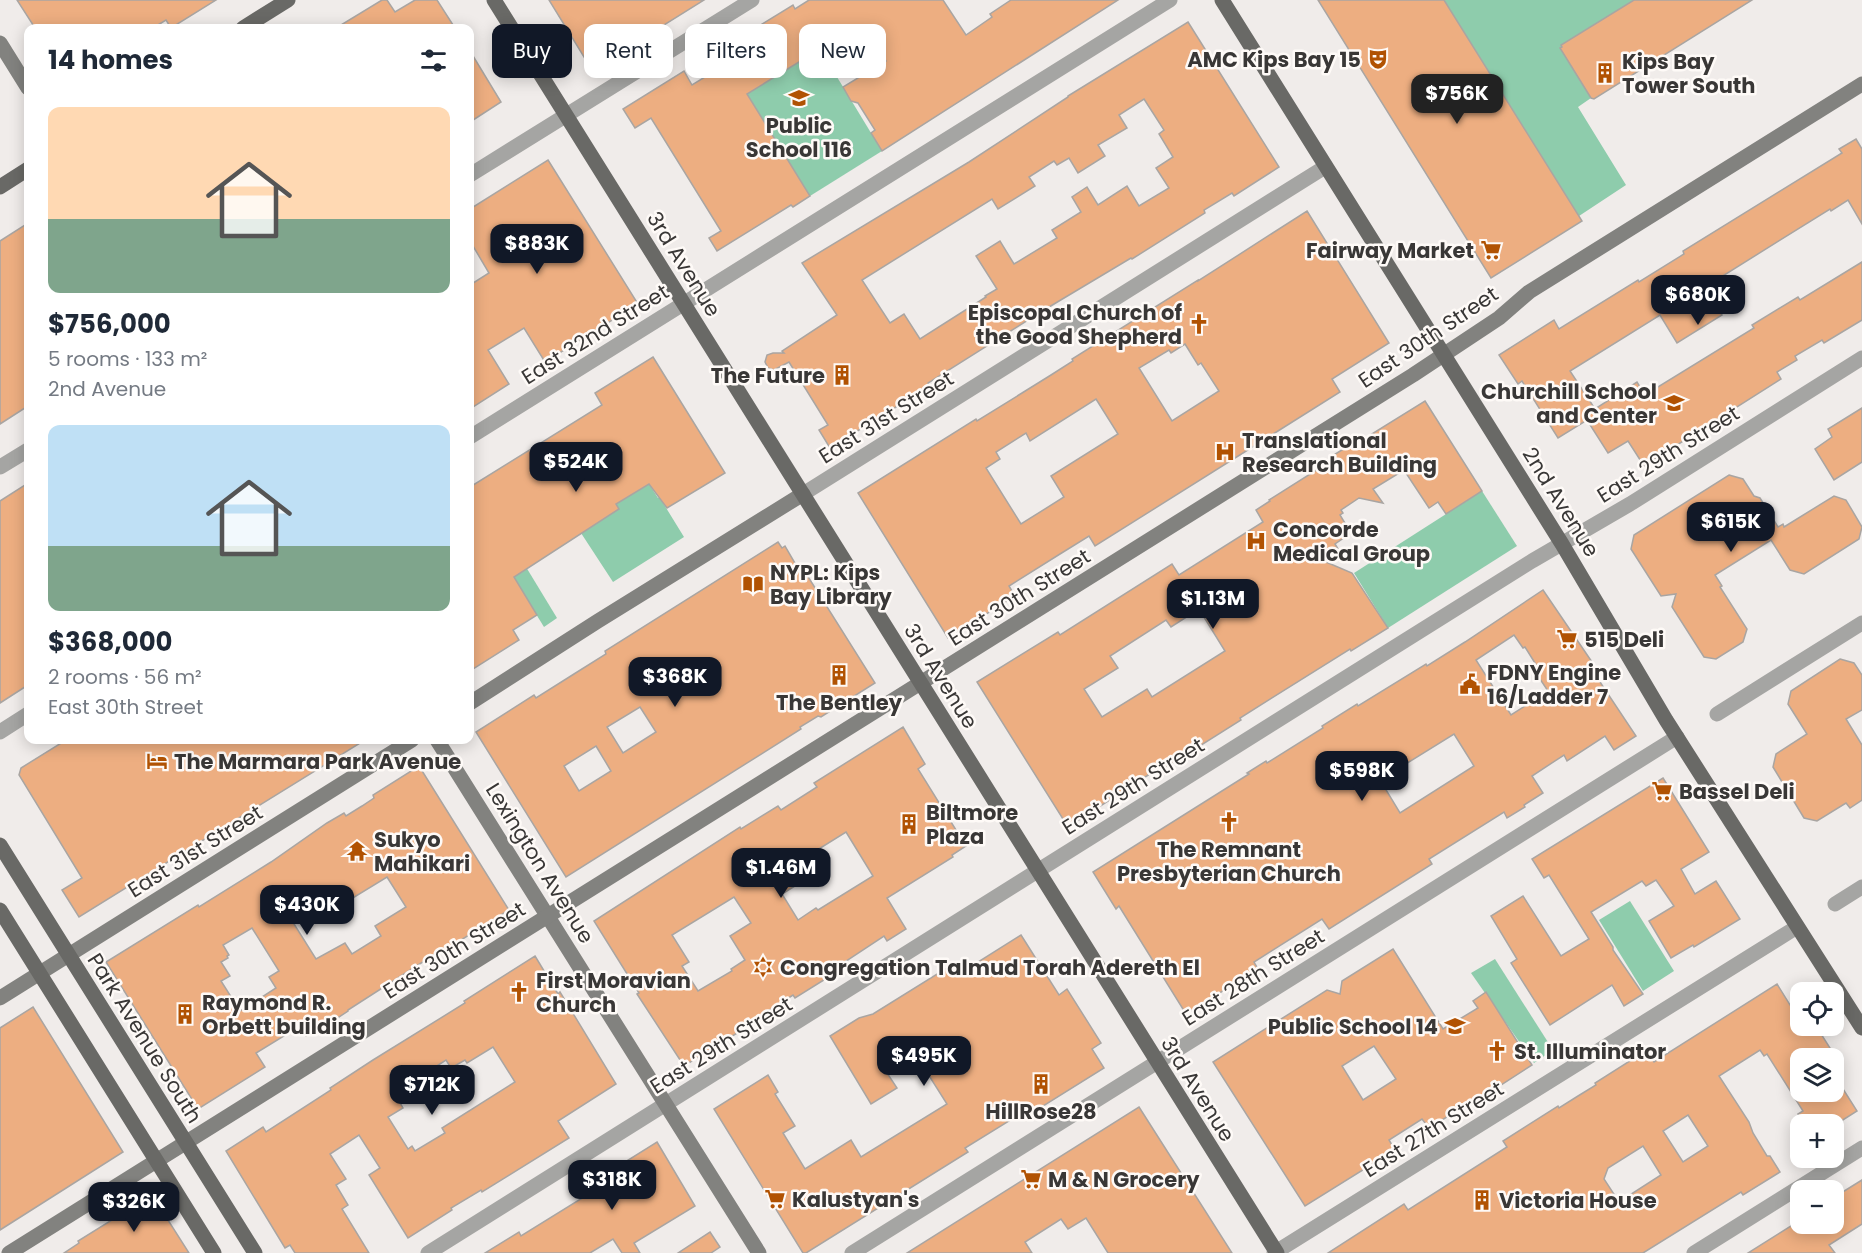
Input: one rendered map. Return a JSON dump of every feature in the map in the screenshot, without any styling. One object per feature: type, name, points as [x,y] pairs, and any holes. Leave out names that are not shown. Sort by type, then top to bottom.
[{"type":"main road","points":[[249,24],[288,0]]},
{"type":"main road","name":"3rd Avenue","points":[[494,0],[1275,1253]]},
{"type":"main road","name":"2nd Avenue","points":[[1222,0],[1563,544],[1639,677],[1862,1028]]},
{"type":"main road","points":[[0,187],[24,172]]},
{"type":"main road","name":"Park Avenue South","points":[[0,845],[255,1253]]},
{"type":"main road","points":[[0,910],[214,1253]]},
{"type":"street","points":[[474,173],[752,0]]},
{"type":"street","name":"East 32nd Street","points":[[474,434],[1170,0]]},
{"type":"street","points":[[0,43],[24,82]]},
{"type":"street","name":"East 30th Street","points":[[9,1253],[1444,354],[1499,318],[1529,291],[1862,84]]},
{"type":"street","name":"East 31st Street","points":[[474,700],[1325,166]]},
{"type":"street","name":"East 29th Street","points":[[428,1253],[1532,561],[1630,504],[1862,358]]},
{"type":"street","points":[[0,467],[24,452]]},
{"type":"street","points":[[1717,714],[1862,623]]},
{"type":"street","points":[[0,732],[24,717]]},
{"type":"street","name":"East 28th Street","points":[[852,1253],[1677,737]]},
{"type":"street","name":"East 31st Street","points":[[0,998],[406,744]]},
{"type":"street","name":"Lexington Avenue","points":[[441,744],[759,1253]]},
{"type":"street","points":[[1835,904],[1862,887]]},
{"type":"street","name":"East 27th Street","points":[[1275,1253],[1797,927]]},
{"type":"street","points":[[1694,1253],[1862,1148]]},
{"type":"green space","points":[[1444,0],[1634,0],[1561,46],[1591,98],[1578,107],[1626,185],[1579,216]]},
{"type":"green space","points":[[799,62],[799,78],[838,78],[882,151],[810,196],[747,94],[773,78],[787,78],[787,69]]},
{"type":"green space","points":[[649,484],[684,537],[613,582],[581,533],[619,509],[616,504]]},
{"type":"green space","points":[[1482,491],[1517,546],[1388,628],[1354,573]]},
{"type":"green space","points":[[526,567],[557,618],[544,627],[512,575]]},
{"type":"green space","points":[[1630,901],[1674,971],[1643,991],[1599,920]]},
{"type":"green space","points":[[1495,959],[1553,1050],[1534,1063],[1471,973]]},
{"type":"building","points":[[17,0],[216,0],[177,24],[168,24],[166,20],[160,24],[32,24]]},
{"type":"building","points":[[382,0],[387,0],[395,12],[415,0],[437,0],[452,24],[343,24]]},
{"type":"building","points":[[549,0],[704,0],[666,24],[584,24],[584,57],[572,37],[572,24],[564,24]]},
{"type":"building","points":[[809,0],[943,0],[966,35],[992,17],[990,14],[1011,0],[1118,0],[882,151],[871,133],[875,130],[858,103],[851,101],[843,87],[858,78],[886,78],[886,24],[799,24],[799,62],[787,69],[787,24],[762,24],[793,5],[795,9]]},
{"type":"building","points":[[1318,0],[1444,0],[1582,221],[1491,278]]},
{"type":"building","name":"Kips Bay Tower South","points":[[1634,0],[1752,0],[1594,99],[1591,98],[1560,48],[1561,45]]},
{"type":"building","points":[[1188,22],[1279,167],[1234,196],[1232,193],[1204,210],[1205,213],[1132,259],[1044,310],[830,448],[819,430],[828,425],[789,362],[774,370],[768,368],[765,362],[767,355],[784,353],[782,351],[837,315],[802,263],[969,162],[1068,96]],"holes":[[[1144,99],[1164,130],[1159,134],[1173,157],[1156,168],[1169,188],[1139,206],[1127,186],[1098,205],[1087,187],[1072,197],[1081,212],[1052,230],[1057,238],[1014,264],[1000,241],[976,256],[997,289],[920,339],[904,314],[890,323],[862,280],[992,199],[998,209],[1035,186],[1029,177],[1054,161],[1057,165],[1069,158],[1078,173],[1105,156],[1098,145],[1127,128],[1119,115]]]},
{"type":"building","points":[[474,58],[501,102],[474,119]]},
{"type":"building","points":[[684,71],[685,78],[688,78],[692,85],[703,78],[773,78],[747,94],[810,196],[793,207],[791,205],[717,251],[709,238],[721,231],[651,118],[635,128],[623,109]]},
{"type":"building","points":[[1856,139],[1862,149],[1862,224],[1848,200],[1831,211],[1830,209],[1705,287],[1722,315],[1677,343],[1660,315],[1570,371],[1595,409],[1637,382],[1645,395],[1754,328],[1752,325],[1798,297],[1800,300],[1862,262],[1862,320],[1824,343],[1822,340],[1795,356],[1797,360],[1777,372],[1781,379],[1644,466],[1628,441],[1608,453],[1587,420],[1558,438],[1522,381],[1518,384],[1499,355],[1554,320],[1559,329],[1638,280],[1639,282],[1684,254],[1683,251],[1842,153],[1839,149]]},
{"type":"building","points":[[548,160],[638,304],[545,362],[524,328],[488,350],[509,384],[474,406],[474,282],[489,273],[474,248],[474,206]]},
{"type":"building","points":[[1307,211],[1389,343],[1332,379],[1340,392],[1095,546],[1089,536],[1009,586],[1015,596],[948,638],[858,493],[1051,375],[1073,361],[1072,359]],"holes":[[[1185,344],[1198,365],[1201,363],[1219,391],[1172,421],[1139,368],[1169,350],[1171,353]],[[1096,399],[1118,434],[1051,476],[1064,497],[1021,524],[986,468],[1000,459],[996,452],[1026,433],[1030,441]]]},
{"type":"building","points":[[24,226],[24,409],[0,424],[0,241]]},
{"type":"building","points":[[653,357],[725,473],[667,508],[649,484],[616,504],[619,509],[514,577],[537,615],[513,630],[519,640],[474,668],[474,485],[602,405],[595,393]]},
{"type":"building","points":[[1425,401],[1482,491],[1446,514],[1438,502],[1429,508],[1404,470],[1373,489],[1383,503],[1359,498],[1341,510],[1343,513],[1340,515],[1351,533],[1335,544],[1340,552],[1326,562],[1352,573],[1388,628],[1351,651],[1350,649],[1240,718],[1241,720],[1160,771],[1159,768],[1068,827],[977,682],[1058,632],[1060,635],[1172,564],[1179,575],[1263,522],[1256,510],[1334,459],[1332,456],[1350,445],[1351,447]],"holes":[[[1199,609],[1225,651],[1152,697],[1147,689],[1102,717],[1084,689],[1118,668],[1110,656],[1166,620],[1171,627]]]},
{"type":"building","points":[[1862,408],[1862,462],[1834,480],[1815,449],[1832,437],[1828,429]]},
{"type":"building","points":[[1729,475],[1743,479],[1754,496],[1760,498],[1778,527],[1783,524],[1784,527],[1834,496],[1846,500],[1862,527],[1859,539],[1804,574],[1790,570],[1771,540],[1715,575],[1722,586],[1720,587],[1747,629],[1743,642],[1716,659],[1704,657],[1672,607],[1676,594],[1661,596],[1631,549],[1634,535]]},
{"type":"building","points":[[24,486],[24,688],[0,703],[0,501]]},
{"type":"building","points":[[778,542],[782,548],[785,546],[803,577],[807,575],[875,683],[821,717],[818,716],[800,727],[801,729],[566,877],[476,732],[534,695],[536,698],[606,654],[605,651]],"holes":[[[640,707],[656,732],[623,753],[607,727]],[[596,746],[611,771],[579,791],[564,766]]]},
{"type":"building","points":[[1543,590],[1592,662],[1588,664],[1636,736],[1614,750],[1605,736],[1567,761],[1564,755],[1532,776],[1543,793],[1524,805],[1525,807],[1507,818],[1504,812],[1429,859],[1432,864],[1329,929],[1322,919],[1254,962],[1258,969],[1186,1014],[1119,906],[1116,909],[1093,872],[1266,761],[1267,763],[1323,728],[1322,726],[1357,704],[1358,706],[1465,642]],"holes":[[[1514,635],[1523,648],[1525,647],[1540,671],[1536,673],[1548,691],[1511,715],[1476,660]],[[1454,734],[1474,766],[1400,813],[1380,780]]]},
{"type":"building","points":[[1840,659],[1854,663],[1862,675],[1862,710],[1846,719],[1862,745],[1862,800],[1850,808],[1846,803],[1817,821],[1804,818],[1773,767],[1776,754],[1807,734],[1788,704],[1791,691]]},
{"type":"building","points":[[903,727],[925,764],[918,769],[966,846],[952,855],[953,857],[887,898],[906,929],[887,941],[884,936],[840,965],[843,968],[795,998],[793,995],[684,1066],[637,994],[639,993],[594,921],[740,827],[741,829],[778,806],[781,810],[817,787],[814,783]],"holes":[[[846,832],[873,876],[798,920],[782,894],[819,871],[809,855]],[[734,897],[751,923],[730,936],[745,960],[731,969],[732,971],[698,991],[682,966],[689,962],[672,935]]]},
{"type":"building","points":[[60,744],[359,744],[79,917],[62,890],[82,878],[19,775],[21,768]]},
{"type":"building","points":[[419,766],[509,910],[450,947],[449,945],[306,1036],[300,1026],[256,1053],[265,1067],[198,1109],[106,962],[271,862],[327,823],[344,813],[346,816],[362,806],[374,798],[373,795]],"holes":[[[387,877],[406,907],[375,926],[381,936],[352,954],[345,943],[316,959],[294,924],[338,896],[343,904]],[[252,928],[279,971],[269,977],[276,988],[240,1011],[221,981],[230,976],[221,962],[229,955],[223,945]]]},
{"type":"building","points":[[1663,778],[1709,852],[1681,869],[1695,894],[1716,881],[1740,919],[1671,958],[1649,921],[1674,906],[1656,880],[1646,886],[1642,881],[1591,912],[1643,994],[1624,1006],[1612,985],[1550,1025],[1511,963],[1517,959],[1491,916],[1523,896],[1561,956],[1589,939],[1549,875],[1544,878],[1532,859]]},
{"type":"building","points":[[1021,935],[1059,995],[1067,989],[1101,1043],[1092,1049],[1104,1068],[1024,1118],[1022,1113],[965,1148],[968,1152],[803,1253],[714,1109],[768,1075],[778,1092],[775,1094],[795,1126],[783,1133],[805,1169],[851,1140],[861,1157],[947,1104],[916,1055],[887,1073],[897,1088],[871,1104],[830,1036],[859,1018],[873,1014],[950,966],[956,976]]},
{"type":"building","points":[[1393,949],[1443,1029],[1478,1008],[1473,1001],[1486,992],[1532,1065],[1464,1109],[1463,1107],[1429,1128],[1422,1119],[1389,1140],[1395,1150],[1305,1206],[1213,1062],[1327,990],[1340,994],[1342,981]],"holes":[[[1374,1046],[1396,1079],[1363,1100],[1342,1066]]]},
{"type":"building","points":[[535,956],[558,994],[560,992],[616,1084],[558,1121],[569,1138],[482,1192],[481,1190],[451,1208],[452,1210],[408,1238],[369,1175],[380,1168],[359,1135],[330,1154],[346,1179],[336,1185],[348,1205],[342,1209],[369,1253],[295,1253],[290,1245],[285,1248],[226,1151],[263,1127],[266,1132],[373,1060],[465,1003],[464,1001]],"holes":[[[493,1047],[515,1082],[442,1128],[445,1133],[415,1151],[412,1146],[408,1149],[388,1117],[403,1108],[399,1101],[412,1093],[407,1085],[446,1060],[451,1068],[465,1060],[467,1063]]]},
{"type":"building","points":[[1777,984],[1790,1005],[1790,1036],[1822,1036],[1830,1048],[1790,1048],[1790,1090],[1767,1054],[1764,1056],[1760,1050],[1719,1076],[1749,1122],[1767,1156],[1770,1156],[1780,1172],[1743,1195],[1741,1192],[1643,1253],[1328,1253],[1404,1204],[1408,1210],[1507,1147],[1503,1141],[1596,1085],[1595,1083],[1647,1050],[1654,1062]],"holes":[[[1688,1115],[1708,1146],[1683,1162],[1663,1131]],[[1643,1146],[1661,1175],[1619,1202],[1604,1179],[1608,1168]]]},
{"type":"building","points":[[33,1007],[123,1152],[0,1230],[0,1028]]},
{"type":"building","points":[[1844,1090],[1857,1111],[1844,1119],[1844,1114],[1798,1114],[1803,1111],[1797,1102],[1844,1102]]},
{"type":"building","points":[[1139,1107],[1232,1253],[1108,1253],[1086,1218],[1068,1229],[1061,1219],[1025,1242],[1032,1253],[907,1253]]},
{"type":"building","points":[[657,1142],[695,1206],[634,1243],[640,1253],[622,1253],[613,1239],[590,1253],[485,1253],[519,1232],[521,1236],[605,1184],[601,1177]]},
{"type":"building","points":[[1862,1180],[1862,1224],[1829,1245],[1835,1253],[1748,1253],[1790,1227],[1790,1234],[1844,1234],[1844,1191]]},
{"type":"building","points":[[152,1195],[189,1253],[64,1253],[79,1243],[78,1241]]},
{"type":"building","points":[[710,1232],[720,1247],[711,1253],[678,1253]]},
{"type":"place","name":"AMC Kips Bay 15","points":[[1378,59]]},
{"type":"place","name":"Kips Bay Tower South","points":[[1605,73]]},
{"type":"place","name":"Public School 116","points":[[799,98]]},
{"type":"place","name":"Fairway Market","points":[[1491,250]]},
{"type":"place","name":"Episcopal Church of the Good Shepherd","points":[[1199,324]]},
{"type":"place","name":"The Future","points":[[842,375]]},
{"type":"place","name":"Churchill School and Center","points":[[1674,403]]},
{"type":"place","name":"Translational Research Building","points":[[1225,452]]},
{"type":"place","name":"Concorde Medical Group","points":[[1256,541]]},
{"type":"place","name":"NYPL: Kips Bay Library","points":[[753,584]]},
{"type":"place","name":"515 Deli","points":[[1567,639]]},
{"type":"place","name":"The Bentley","points":[[839,675]]},
{"type":"place","name":"FDNY Engine 16/Ladder 7","points":[[1470,684]]},
{"type":"place","name":"The Marmara Park Avenue","points":[[157,761]]},
{"type":"place","name":"Bassel Deli","points":[[1662,791]]},
{"type":"place","name":"The Remnant Presbyterian Church","points":[[1229,822]]},
{"type":"place","name":"Biltmore Plaza","points":[[909,824]]},
{"type":"place","name":"Sukyo Mahikari","points":[[357,851]]},
{"type":"place","name":"Congregation Talmud Torah Adereth El","points":[[763,967]]},
{"type":"place","name":"First Moravian Church","points":[[519,992]]},
{"type":"place","name":"Raymond R. Orbett building","points":[[185,1014]]},
{"type":"place","name":"Public School 14","points":[[1455,1026]]},
{"type":"place","name":"St. Illuminator","points":[[1497,1051]]},
{"type":"place","name":"HillRose28","points":[[1041,1084]]},
{"type":"place","name":"M & N Grocery","points":[[1031,1179]]},
{"type":"place","name":"Kalustyan's","points":[[775,1199]]},
{"type":"place","name":"Victoria House","points":[[1482,1200]]}]
